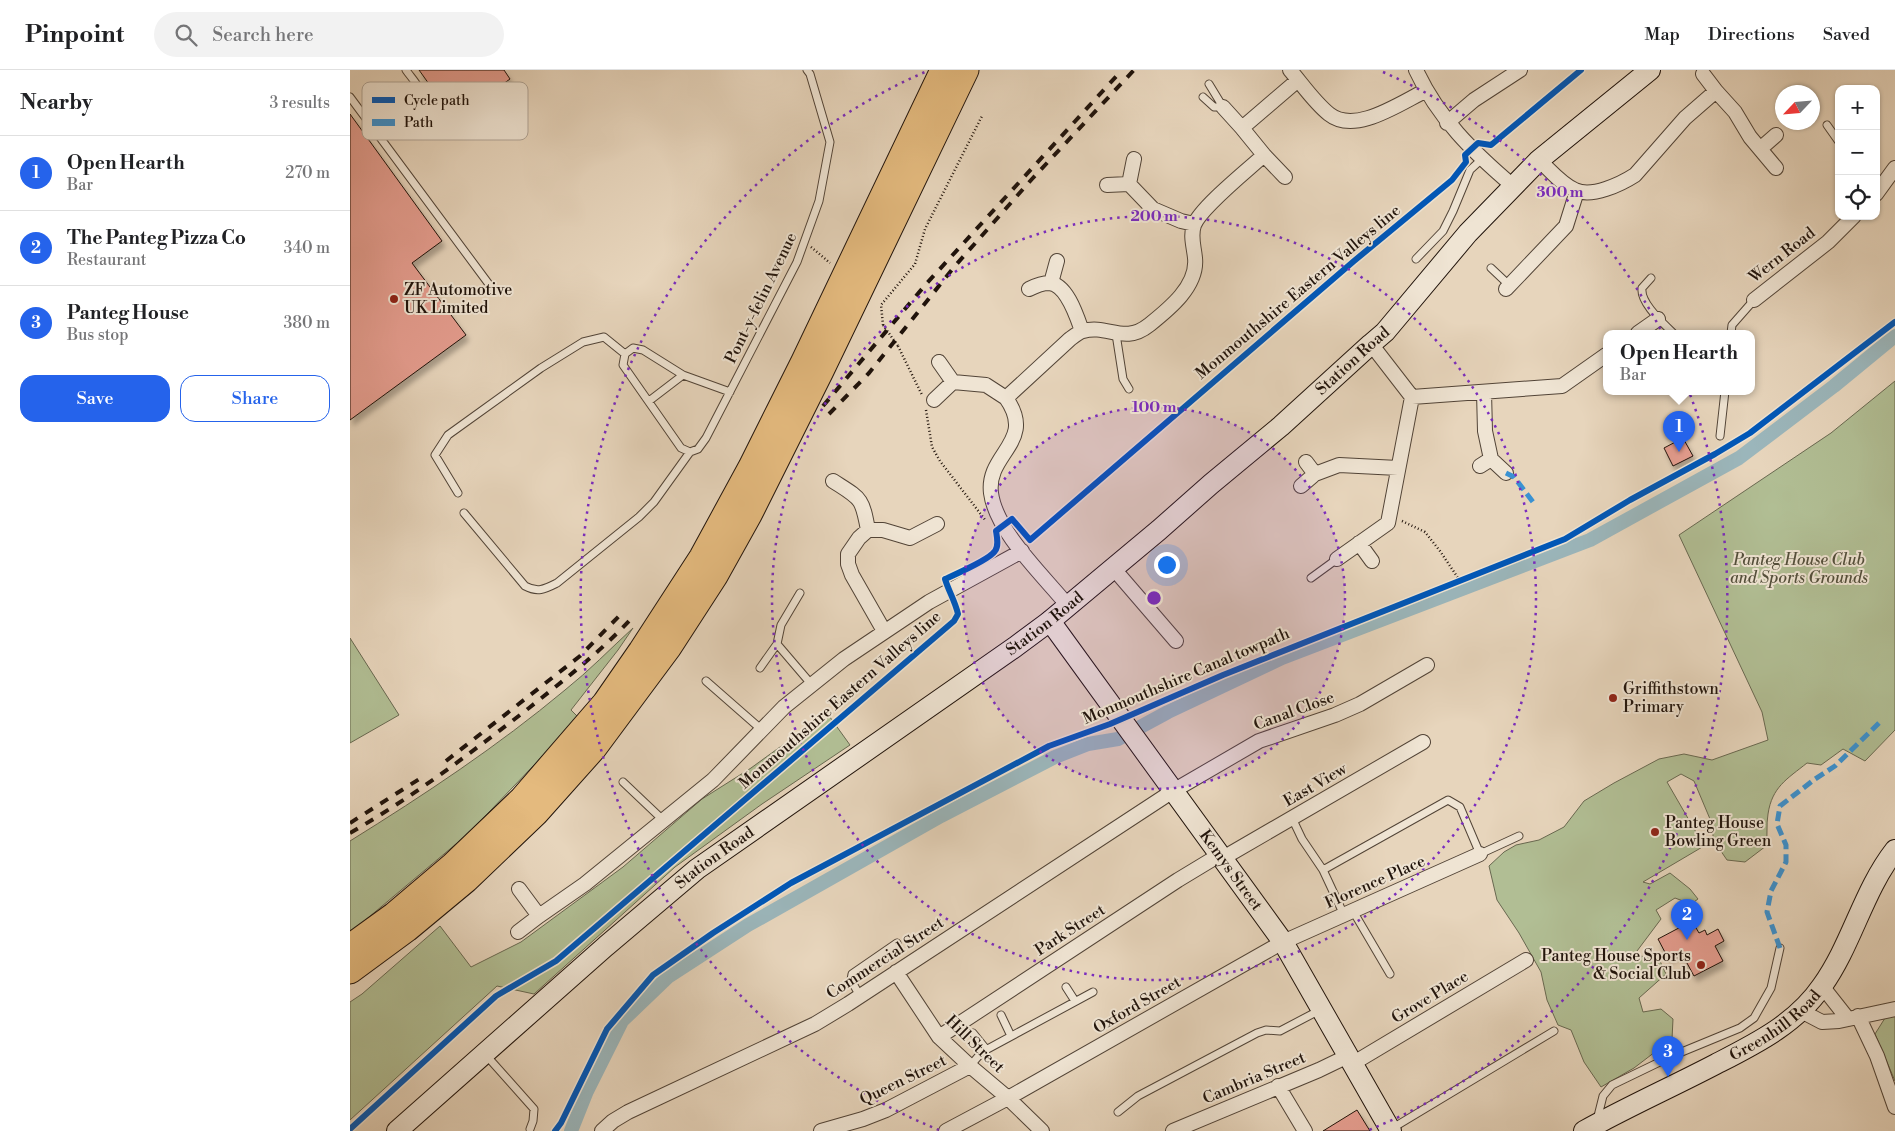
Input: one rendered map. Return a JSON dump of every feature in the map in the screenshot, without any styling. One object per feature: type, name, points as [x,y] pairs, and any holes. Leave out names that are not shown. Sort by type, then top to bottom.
[{"type":"highway","points":[[350,947],[394,914],[453,864],[522,799],[605,703],[641,651],[702,557],[751,467],[804,361],[943,70]]},
{"type":"highway","points":[[350,971],[407,929],[466,880],[536,813],[594,748],[669,647],[715,576],[749,515],[821,371],[966,70]]},
{"type":"street","points":[[1416,70],[1425,91],[1447,122],[1482,159],[1513,186]]},
{"type":"street","points":[[1447,122],[1474,100],[1520,70]]},
{"type":"street","name":"Station Road","points":[[398,1131],[606,946],[697,869],[902,727],[1050,621],[1114,569],[1210,484],[1281,426],[1385,332],[1468,233],[1539,160],[1650,70]]},
{"type":"street","points":[[1703,74],[1735,112],[1750,137],[1776,168]]},
{"type":"street","points":[[1242,128],[1294,75],[1330,114],[1344,121],[1359,121],[1372,117],[1425,91]]},
{"type":"street","points":[[1539,160],[1559,179],[1577,191],[1591,192],[1624,182],[1635,175],[1685,118],[1716,91]]},
{"type":"street","points":[[1223,107],[1285,177]]},
{"type":"street","points":[[1760,149],[1776,135]]},
{"type":"street","points":[[1006,398],[1070,339],[1082,331],[1095,330],[1125,335],[1136,333],[1148,326],[1182,295],[1190,283],[1195,269],[1192,239],[1194,224],[1202,212],[1264,155]]},
{"type":"street","points":[[1129,184],[1134,159]]},
{"type":"street","points":[[1880,189],[1895,168]]},
{"type":"street","points":[[1107,185],[1129,184],[1153,209],[1181,221],[1194,224]]},
{"type":"street","points":[[1507,287],[1566,226],[1577,191]]},
{"type":"street","name":"Wern Road","points":[[1754,300],[1828,242],[1850,220]]},
{"type":"street","points":[[1051,283],[1057,261]]},
{"type":"street","points":[[1029,289],[1040,284],[1051,283],[1064,292],[1082,331]]},
{"type":"street","points":[[1642,330],[1658,319]]},
{"type":"street","points":[[1336,559],[1388,523],[1412,397],[1372,344]]},
{"type":"street","points":[[1412,397],[1562,386],[1603,357]]},
{"type":"street","points":[[939,362],[953,382]]},
{"type":"street","points":[[928,403],[953,382],[986,385],[1006,398],[1013,408],[1017,424],[1015,435],[1010,446],[997,464],[991,492],[999,528],[1022,551],[1068,606]]},
{"type":"street","points":[[1484,392],[1485,463],[1506,473]]},
{"type":"street","points":[[1306,462],[1315,474]]},
{"type":"street","points":[[1301,486],[1315,474],[1339,465],[1398,468]]},
{"type":"street","points":[[833,481],[859,499],[868,530]]},
{"type":"street","points":[[884,631],[858,587],[848,564],[848,554],[863,533],[868,530],[883,530],[910,538],[937,524]]},
{"type":"street","points":[[1359,543],[1372,560]]},
{"type":"street","points":[[518,932],[585,884],[714,780],[784,707],[844,659],[884,631],[979,573],[1022,551]]},
{"type":"street","points":[[1114,569],[1176,641]]},
{"type":"street","name":"Kemys Street","points":[[1050,621],[1283,942],[1390,1130]]},
{"type":"street","name":"Canal Close","points":[[1173,791],[1259,741],[1335,715],[1360,704],[1427,666]]},
{"type":"street","name":"East View","points":[[1222,856],[1424,742]]},
{"type":"street","name":"Commercial Street","points":[[602,1131],[613,1121],[628,1112],[815,1024],[1173,791]]},
{"type":"street","name":"Greenhill Road","points":[[1590,1129],[1744,1050],[1783,1026],[1801,1011],[1822,986],[1842,950],[1868,892],[1895,850]]},
{"type":"street","name":"Florence Place","points":[[1283,942],[1480,854]]},
{"type":"street","name":"Park Street","points":[[939,1037],[1178,880],[1222,856]]},
{"type":"street","points":[[519,889],[539,916]]},
{"type":"street","name":"Oxford Street","points":[[946,1131],[1008,1098],[1283,942]]},
{"type":"street","name":"Grove Place","points":[[1350,1060],[1526,960]]},
{"type":"street","name":"Hill Street","points":[[896,972],[939,1037],[1042,1131]]},
{"type":"street","points":[[1822,986],[1853,1017],[1877,1056],[1895,1107]]},
{"type":"street","points":[[1801,1011],[1822,1022],[1895,1009]]},
{"type":"street","name":"Cambria Street","points":[[1173,1131],[1278,1086],[1350,1060]]},
{"type":"street","name":"Queen Street","points":[[821,1131],[838,1128],[886,1110],[970,1066]]},
{"type":"street","points":[[1278,1086],[1305,1131]]},
{"type":"lane","points":[[406,70],[415,82]]},
{"type":"lane","name":"Pont-y-felin Avenue","points":[[464,513],[525,586],[534,591],[543,590],[557,583],[639,516],[654,502],[690,452],[698,449],[706,438],[797,262],[819,201],[830,142],[810,74],[807,70]]},
{"type":"lane","points":[[1209,84],[1223,107]]},
{"type":"lane","points":[[350,97],[362,113]]},
{"type":"lane","points":[[1203,97],[1214,107],[1223,107]]},
{"type":"lane","points":[[1827,125],[1835,136]]},
{"type":"lane","points":[[382,140],[491,287]]},
{"type":"lane","points":[[1416,260],[1443,230],[1454,210],[1464,180],[1470,170],[1482,159]]},
{"type":"lane","points":[[1491,268],[1507,287]]},
{"type":"lane","points":[[1651,278],[1645,284],[1642,291],[1645,300],[1658,319],[1670,330]]},
{"type":"lane","points":[[1731,330],[1732,325],[1754,300]]},
{"type":"lane","points":[[1116,334],[1123,379],[1129,389]]},
{"type":"lane","points":[[458,493],[435,455],[448,435],[541,368],[582,342],[604,337],[625,354]]},
{"type":"lane","points":[[690,452],[681,448],[623,365],[625,354],[633,348],[643,350],[683,375],[730,392]]},
{"type":"lane","points":[[649,401],[683,375]]},
{"type":"lane","points":[[1720,436],[1725,395]]},
{"type":"lane","points":[[1311,578],[1336,559]]},
{"type":"lane","points":[[760,668],[777,644],[781,625],[800,593]]},
{"type":"lane","points":[[777,644],[812,685]]},
{"type":"lane","points":[[706,680],[762,730]]},
{"type":"lane","points":[[623,782],[663,820]]},
{"type":"lane","points":[[1323,870],[1448,800],[1460,807],[1480,854],[1519,836]]},
{"type":"lane","points":[[1292,818],[1302,840],[1323,870],[1348,913],[1390,974]]},
{"type":"lane","points":[[860,996],[851,980],[852,974],[897,943]]},
{"type":"lane","points":[[1590,1129],[1603,1096],[1612,1085],[1672,1056],[1740,1028],[1754,1018],[1771,988],[1780,948]]},
{"type":"lane","points":[[1066,987],[1075,1001]]},
{"type":"lane","points":[[970,1066],[986,1049],[1093,992]]},
{"type":"lane","points":[[1118,1112],[1138,1096],[1257,1033],[1266,1030],[1280,1031],[1321,1009]]},
{"type":"lane","points":[[1001,1015],[1011,1036]]},
{"type":"lane","points":[[1390,1130],[1554,1031]]},
{"type":"lane","points":[[973,1033],[986,1049]]},
{"type":"lane","points":[[484,1054],[534,1108],[534,1121],[530,1129]]},
{"type":"path","points":[[982,116],[926,229],[915,264],[881,305],[883,325],[898,346],[928,403],[932,447],[959,488],[999,528]]},
{"type":"path","points":[[804,242],[831,264]]},
{"type":"path","points":[[1389,518],[1399,519],[1425,532],[1460,581]]},
{"type":"path","points":[[1451,585],[1467,578]]},
{"type":"green space","name":"Panteg House Club and Sports Grounds","points":[[1895,381],[1895,730],[1865,761],[1843,749],[1821,765],[1807,763],[1781,784],[1770,805],[1767,818],[1766,846],[1745,862],[1727,860],[1714,841],[1710,819],[1694,781],[1681,774],[1667,782],[1704,846],[1643,882],[1650,884],[1670,873],[1690,889],[1698,899],[1691,904],[1675,898],[1656,910],[1661,919],[1634,955],[1659,959],[1666,974],[1639,998],[1643,1012],[1661,1009],[1673,1019],[1672,1039],[1634,1068],[1601,1087],[1584,1062],[1571,1030],[1558,1025],[1547,1000],[1541,972],[1519,933],[1497,900],[1489,866],[1504,852],[1516,845],[1539,840],[1564,827],[1584,801],[1659,759],[1684,754],[1712,760],[1768,740],[1762,712],[1679,535],[1831,433]]},
{"type":"green space","points":[[633,628],[571,710],[579,718],[469,833],[350,933],[350,841],[433,788],[514,731],[574,683]]},
{"type":"green space","points":[[350,638],[399,715],[350,743]]},
{"type":"green space","points":[[827,713],[850,745],[762,804],[675,867],[534,994],[497,986],[350,1120],[350,1002],[362,994],[440,926],[471,967],[521,942],[623,867],[702,799],[751,768]]},
{"type":"green space","points":[[1895,1016],[1895,1081],[1875,1034],[1885,1018]]},
{"type":"building","points":[[419,70],[504,70],[510,79],[506,82],[428,82]]},
{"type":"building","name":"ZF Automotive UK Limited","points":[[350,114],[362,131],[362,140],[369,140],[442,241],[412,263],[466,335],[350,420]]},
{"type":"building","points":[[1683,438],[1693,456],[1673,466],[1664,448]]},
{"type":"building","points":[[1692,921],[1699,933],[1705,930],[1707,935],[1718,929],[1724,941],[1715,946],[1723,961],[1694,976],[1681,952],[1668,958],[1658,939]]},
{"type":"building","points":[[1357,1110],[1370,1131],[1323,1131]]},
{"type":"waterway","points":[[571,1131],[587,1091],[622,1021],[668,977],[748,925],[941,816],[1055,757],[1088,744],[1118,739],[1168,712],[1282,658],[1590,540],[1739,458],[1834,386],[1895,336]]},
{"type":"railway","points":[[823,406],[927,283],[1122,70]]},
{"type":"railway","points":[[829,414],[869,373],[955,266],[1032,179],[1134,70]]},
{"type":"railway","points":[[446,761],[580,656],[623,612]]},
{"type":"railway","points":[[350,833],[442,774],[486,741],[581,666],[630,620]]},
{"type":"railway","points":[[350,823],[424,776]]},
{"type":"marked path","points":[[1506,473],[1514,477],[1533,502]]},
{"type":"marked path","points":[[1780,948],[1767,912],[1771,891],[1786,862],[1786,845],[1777,824],[1780,806],[1835,766],[1879,723]]},
{"type":"cycle path","name":"Monmouthshire Eastern Valleys line","points":[[350,1129],[496,996],[556,961],[954,621],[958,614],[945,579],[972,567],[992,555],[997,547],[996,531],[1012,519],[1030,540],[1354,261],[1452,180],[1466,162],[1465,155],[1478,143],[1491,145],[1581,70]]},
{"type":"cycle path","name":"Monmouthshire Canal towpath","points":[[555,1131],[561,1123],[607,1029],[653,975],[713,933],[791,883],[1049,746],[1110,724],[1223,675],[1565,539],[1630,500],[1750,433],[1895,322]]},
{"type":"place","name":"ZF Automotive UK Limited","points":[[394,299]]},
{"type":"place","name":"Open Hearth","points":[[1679,452]]},
{"type":"place","name":"Griffithstown Primary","points":[[1613,698]]},
{"type":"place","name":"Panteg House Bowling Green","points":[[1655,832]]},
{"type":"place","name":"The Panteg Pizza Co","points":[[1687,940]]},
{"type":"place","name":"Panteg House Sports & Social Club","points":[[1701,965]]},
{"type":"place","name":"Panteg House","points":[[1668,1077]]}]
